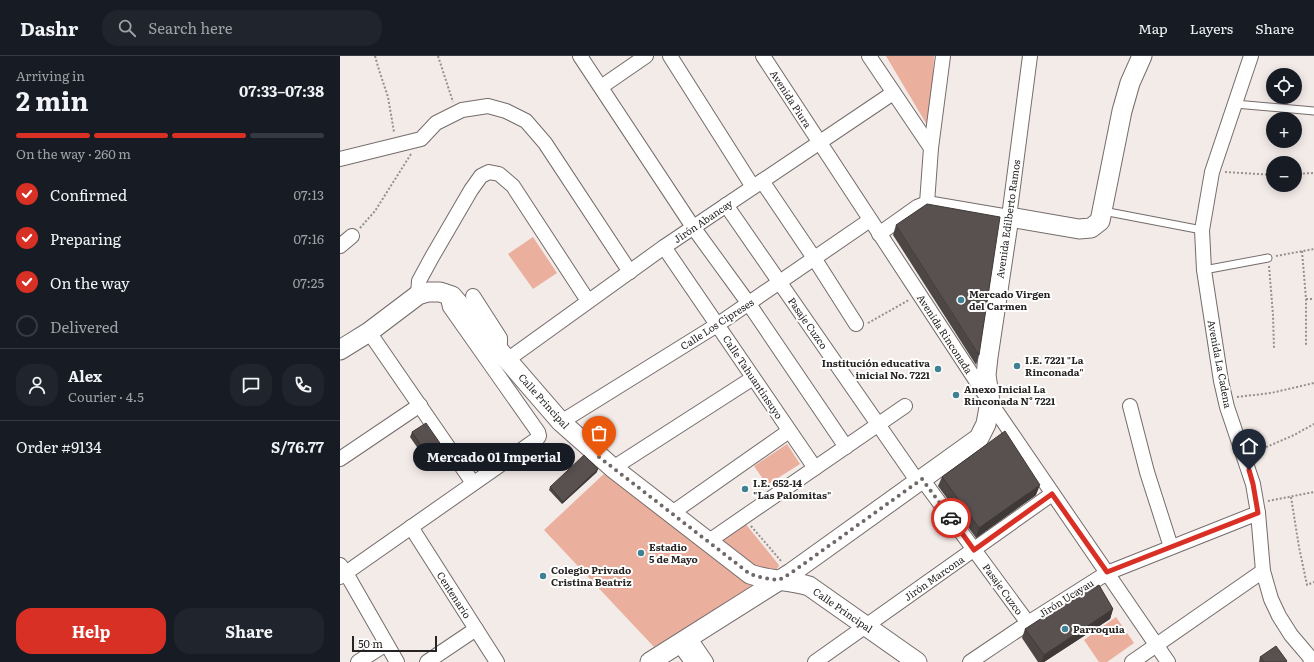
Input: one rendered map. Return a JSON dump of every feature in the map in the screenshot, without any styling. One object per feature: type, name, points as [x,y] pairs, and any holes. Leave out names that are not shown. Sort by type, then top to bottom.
[{"type":"street","points":[[580,56],[693,227],[749,304],[846,447]]},
{"type":"street","points":[[601,87],[646,56]]},
{"type":"street","points":[[670,56],[757,184],[814,258],[856,324]]},
{"type":"street","name":"Avenida Piura","points":[[762,56],[819,143]]},
{"type":"street","points":[[869,56],[931,148]]},
{"type":"street","points":[[927,204],[931,148],[943,56]]},
{"type":"street","name":"Avenida Edilberto Ramos","points":[[650,662],[785,577],[979,438],[986,424],[990,402],[986,375],[988,357],[1009,217],[1030,56]]},
{"type":"street","points":[[879,234],[917,207],[927,204],[1079,229],[1091,228],[1100,221],[1103,211],[1122,111],[1130,83],[1142,56]]},
{"type":"street","name":"Avenida La Cadena","points":[[1250,56],[1212,172],[1202,230],[1204,270],[1221,381],[1253,484],[1258,508],[1263,571],[1270,599],[1291,635],[1314,662]]},
{"type":"street","name":"Jirón Abancay","points":[[501,354],[588,301],[693,227],[893,93]]},
{"type":"street","points":[[340,160],[421,139],[436,123],[462,110],[488,106],[506,111],[526,122],[545,143],[630,272]]},
{"type":"street","name":"Avenida Rinconada","points":[[819,143],[990,402],[1168,662]]},
{"type":"street","points":[[418,295],[419,281],[432,257],[471,190],[481,176],[489,172],[499,174],[513,186],[588,301]]},
{"type":"street","name":"Pasaje Cuzco","points":[[726,205],[878,424],[1028,623]]},
{"type":"street","name":"Calle Los Cipreses","points":[[561,422],[717,325],[870,220]]},
{"type":"street","points":[[340,246],[352,236]]},
{"type":"street","name":"Calle Tahuantinsuyo","points":[[664,247],[815,468]]},
{"type":"street","points":[[340,350],[369,332],[418,295],[428,292],[440,292],[452,296],[449,303],[450,307],[538,432],[539,436],[537,439],[411,527],[342,572],[397,662]]},
{"type":"street","name":"Calle Principal","points":[[452,296],[561,422],[613,468],[750,574],[763,578],[785,577],[809,586],[917,662]]},
{"type":"street","points":[[473,296],[500,338],[501,354]]},
{"type":"street","points":[[369,332],[473,483]]},
{"type":"street","points":[[613,468],[753,378]]},
{"type":"street","points":[[340,458],[420,405]]},
{"type":"street","points":[[709,541],[905,406]]},
{"type":"street","points":[[1130,406],[1147,472],[1171,547]]},
{"type":"street","points":[[672,513],[789,431]]},
{"type":"street","name":"Jirón Marcona","points":[[815,662],[1052,494]]},
{"type":"street","name":"Jirón Ucayau","points":[[970,662],[1107,572],[1171,547],[1258,508]]},
{"type":"street","name":"Centenario","points":[[411,527],[497,662]]},
{"type":"street","points":[[1132,662],[1263,571]]},
{"type":"street","points":[[427,662],[476,628]]},
{"type":"street","points":[[684,640],[692,662]]},
{"type":"street","points":[[684,640],[706,662]]},
{"type":"street","points":[[358,662],[386,644]]},
{"type":"lane","points":[[1235,104],[1314,111]]},
{"type":"lane","points":[[1103,211],[1202,230]]},
{"type":"lane","points":[[1204,270],[1268,258]]},
{"type":"path","points":[[375,56],[388,98],[394,135],[391,146]]},
{"type":"path","points":[[438,56],[457,112]]},
{"type":"path","points":[[352,236],[375,211],[421,139]]},
{"type":"path","points":[[1212,172],[1266,175]]},
{"type":"path","points":[[1302,174],[1314,173]]},
{"type":"path","points":[[1274,349],[1268,258],[1314,249]]},
{"type":"path","points":[[1302,251],[1306,299],[1306,346]]},
{"type":"path","points":[[856,324],[865,325],[919,294]]},
{"type":"path","points":[[1306,299],[1314,299]]},
{"type":"path","points":[[1226,399],[1271,393],[1314,383]]},
{"type":"path","points":[[1244,457],[1294,435],[1314,424]]},
{"type":"path","points":[[1258,508],[1291,497],[1314,492]]},
{"type":"path","points":[[1291,497],[1307,585],[1314,582]]},
{"type":"path","points":[[744,517],[785,577]]},
{"type":"shaded area","points":[[886,56],[934,56],[930,130]]},
{"type":"shaded area","points":[[533,237],[557,273],[533,289],[508,254]]},
{"type":"shaded area","points":[[787,444],[800,464],[767,485],[754,466]]},
{"type":"shaded area","name":"Estadio 5 de Mayo","points":[[607,471],[752,581],[752,586],[750,589],[654,647],[544,530]]},
{"type":"shaded area","points":[[744,522],[779,565],[775,571],[763,575],[720,539]]},
{"type":"shaded area","points":[[1116,617],[1134,643],[1107,662],[1099,662],[1084,640]]},
{"type":"building","name":"Mercado Virgen del Carmen","points":[[927,204],[1000,217],[979,355],[896,225]]},
{"type":"building","points":[[426,423],[444,449],[430,459],[412,432]]},
{"type":"building","points":[[1005,431],[1040,485],[979,528],[942,477]]},
{"type":"building","points":[[584,455],[598,469],[563,502],[550,487]]},
{"type":"building","name":"Parroquia","points":[[1099,585],[1113,609],[1044,655],[1025,629],[1085,590],[1086,592]]},
{"type":"building","points":[[1276,646],[1287,661],[1264,662],[1260,657]]},
{"type":"way so far","points":[[599,457],[750,574],[763,578],[779,580],[791,573],[922,479],[951,518]]},
{"type":"place","name":"Mercado Virgen del Carmen","points":[[961,300]]},
{"type":"place","name":"I.E. 7221 \"La Rinconada\"","points":[[1017,366]]},
{"type":"place","name":"Institución educativa inicial No. 7221","points":[[938,369]]},
{"type":"place","name":"Anexo Inicial La Rinconada N° 7221","points":[[956,395]]},
{"type":"place","name":"Mercado 01 Imperial","points":[[599,457]]},
{"type":"place","name":"I.E. 652-14 \"Las Palomitas\"","points":[[745,489]]},
{"type":"place","name":"Estadio 5 de Mayo","points":[[641,553]]},
{"type":"place","name":"Colegio Privado Cristina Beatriz","points":[[543,576]]},
{"type":"place","name":"Parroquia","points":[[1065,629]]},
{"type":"route","points":[[951,518],[974,550],[1052,494],[1107,572],[1258,513],[1249,470]]}]
